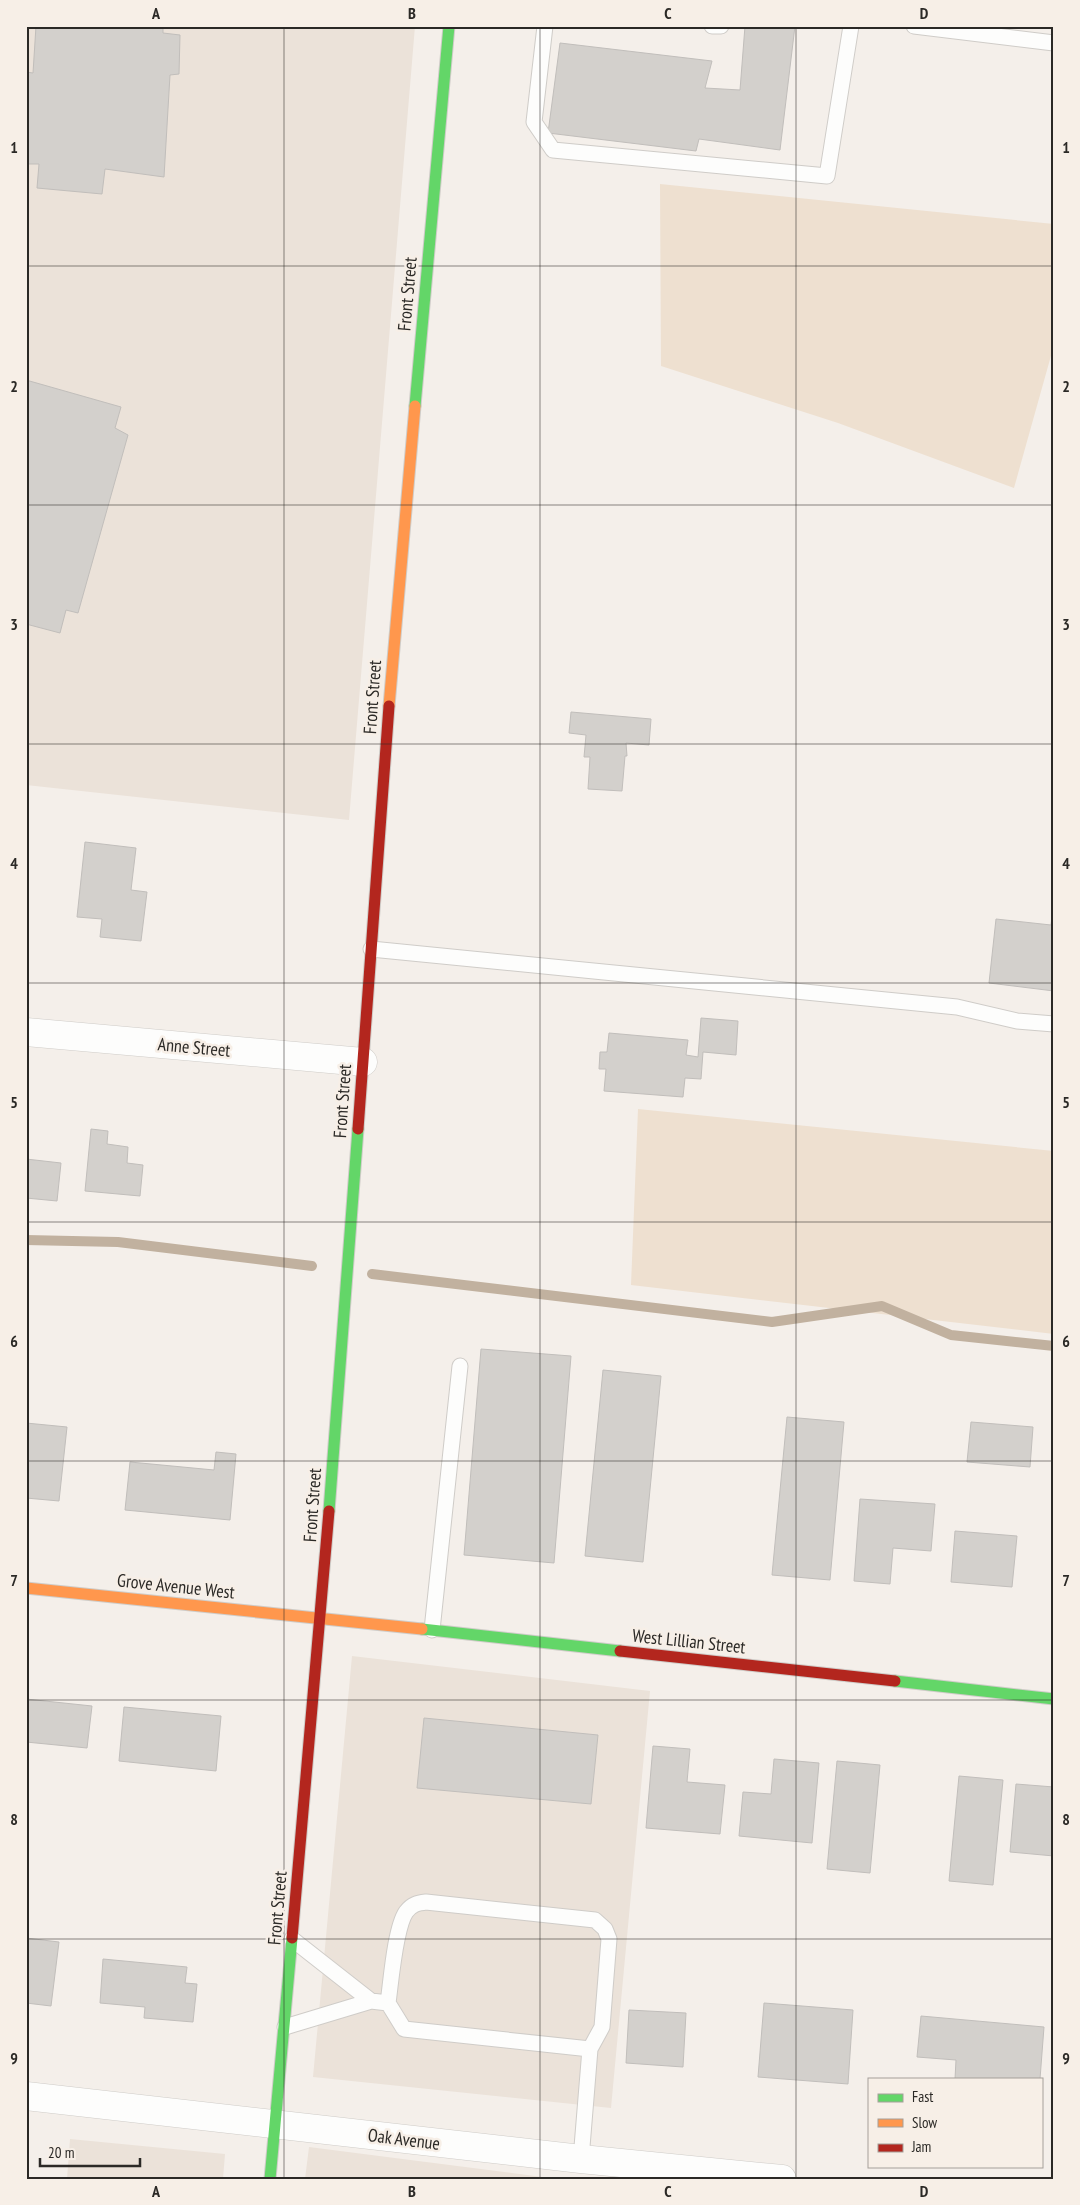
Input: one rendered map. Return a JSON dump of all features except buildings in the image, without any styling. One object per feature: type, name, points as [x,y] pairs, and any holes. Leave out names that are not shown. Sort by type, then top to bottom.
[{"type":"main road","name":"Front Street","points":[[270,2179],[321,1618],[397,606],[449,26]]},
{"type":"main road","name":"Grove Avenue West","points":[[26,1588],[321,1618]]},
{"type":"main road","name":"West Lillian Street","points":[[321,1618],[1054,1699]]},
{"type":"street","name":"Anne Street","points":[[26,1032],[363,1062]]},
{"type":"street","name":"Oak Avenue","points":[[26,2096],[581,2159],[649,2172],[782,2179]]},
{"type":"lane","points":[[545,26],[534,122],[553,150],[827,176],[851,26]]},
{"type":"lane","points":[[914,26],[1054,43]]},
{"type":"lane","points":[[371,949],[957,1007],[1017,1021],[1054,1024]]},
{"type":"lane","points":[[432,1630],[460,1366]]},
{"type":"lane","points":[[581,2159],[590,2049],[602,2026],[609,1939],[606,1929],[595,1920],[426,1902],[414,1904],[406,1912],[400,1926],[388,2003],[404,2029],[590,2049]]},
{"type":"lane","points":[[292,1940],[371,2001]]},
{"type":"lane","points":[[284,2027],[371,2001],[388,2003]]},
{"type":"shaded area","points":[[26,26],[415,26],[349,820],[26,785]]},
{"type":"shaded area","points":[[660,184],[1054,224],[1054,345],[1014,488],[838,423],[661,366]]},
{"type":"shaded area","points":[[638,1109],[1054,1151],[1054,1334],[631,1285]]},
{"type":"shaded area","points":[[352,1656],[650,1691],[611,2108],[313,2077]]},
{"type":"shaded area","points":[[70,2139],[225,2154],[223,2179],[67,2179]]},
{"type":"shaded area","points":[[309,2147],[558,2179],[305,2179]]},
{"type":"waterway","points":[[26,1240],[118,1242],[312,1266]]},
{"type":"waterway","points":[[372,1274],[772,1322],[882,1306],[951,1335],[1054,1346]]},
{"type":"traffic: fast","points":[[415,406],[449,26]]},
{"type":"traffic: fast","points":[[329,1511],[358,1129]]},
{"type":"traffic: fast","points":[[422,1629],[620,1651]]},
{"type":"traffic: fast","points":[[895,1681],[1054,1699]]},
{"type":"traffic: fast","points":[[270,2179],[292,1938]]},
{"type":"traffic: slow","points":[[389,706],[415,406]]},
{"type":"traffic: slow","points":[[26,1588],[422,1629]]},
{"type":"traffic: jam","points":[[358,1129],[389,706]]},
{"type":"traffic: jam","points":[[292,1938],[329,1511]]},
{"type":"traffic: jam","points":[[620,1651],[895,1681]]}]
